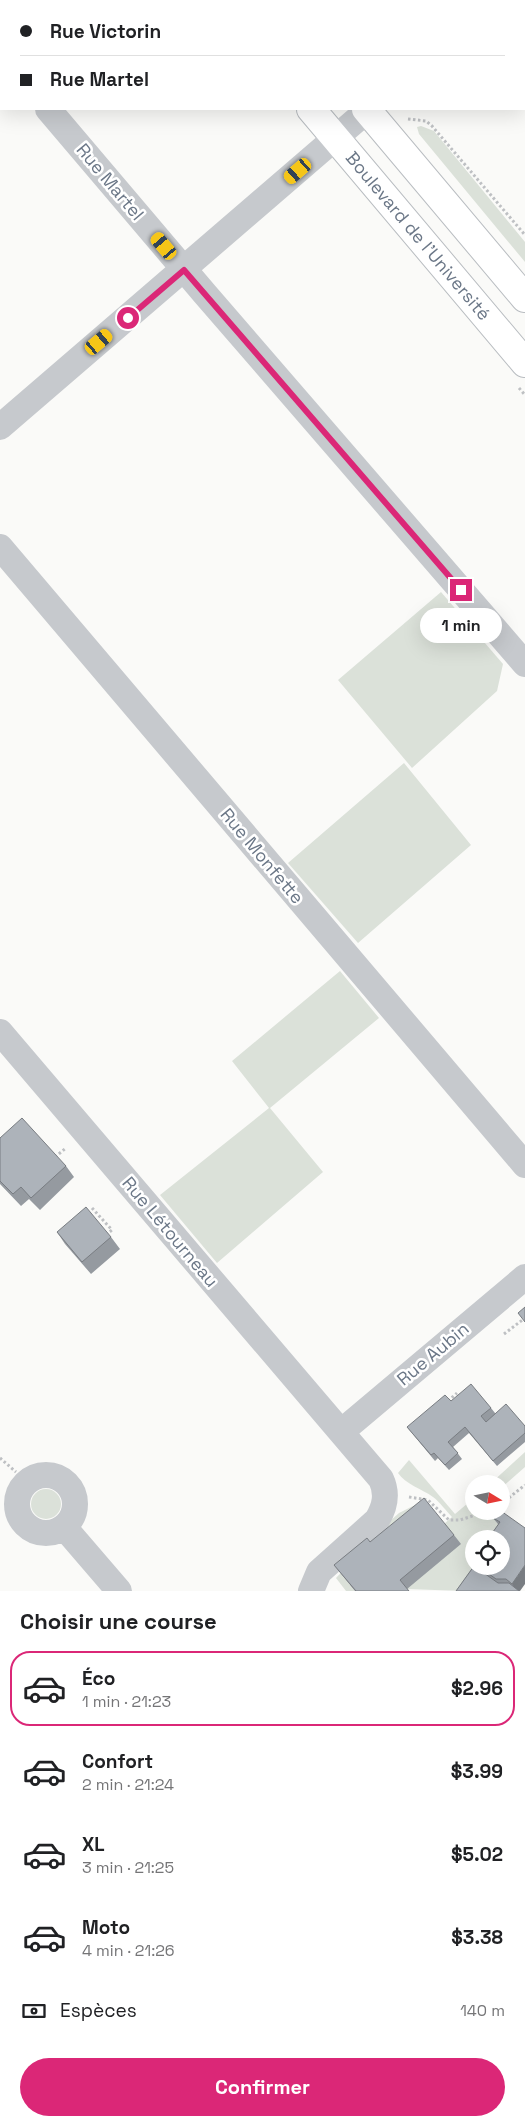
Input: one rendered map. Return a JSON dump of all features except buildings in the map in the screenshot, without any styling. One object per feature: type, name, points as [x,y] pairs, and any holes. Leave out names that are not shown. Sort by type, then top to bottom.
[{"type":"main road","name":"Boulevard de l'Université","points":[[312,110],[525,363]]},
{"type":"main road","points":[[368,110],[525,298]]},
{"type":"street","name":"Rue Martel","points":[[49,110],[184,270],[525,664]]},
{"type":"street","points":[[0,427],[184,270],[366,110]]},
{"type":"street","name":"Rue Monfette","points":[[0,547],[525,1165]]},
{"type":"street","name":"Rue Létourneau","points":[[0,1032],[341,1432],[383,1488]]},
{"type":"street","name":"Rue Aubin","points":[[341,1432],[525,1277]]},
{"type":"street","points":[[311,1591],[319,1572],[378,1520],[384,1509],[383,1488]]},
{"type":"street","points":[[64,1527],[119,1591]]},
{"type":"path","points":[[406,119],[426,121],[432,126],[525,235]]},
{"type":"path","points":[[92,1208],[112,1230],[107,1234]]},
{"type":"path","points":[[504,1334],[525,1318]]},
{"type":"path","points":[[442,1406],[457,1393]]},
{"type":"path","points":[[0,1458],[16,1472]]},
{"type":"path","points":[[510,1497],[525,1485]]},
{"type":"path","points":[[383,1488],[428,1500],[449,1520],[465,1518]]},
{"type":"shaded area","points":[[421,126],[434,131],[525,242],[525,262],[419,134],[417,127]]},
{"type":"shaded area","points":[[441,592],[503,664],[497,691],[412,768],[338,680]]},
{"type":"shaded area","points":[[404,763],[471,845],[358,943],[288,863]]},
{"type":"shaded area","points":[[340,971],[379,1018],[270,1108],[323,1172],[217,1263],[160,1195],[269,1108],[232,1061]]},
{"type":"shaded area","points":[[525,1452],[525,1467],[510,1480],[510,1475],[500,1475]]},
{"type":"shaded area","points":[[409,1460],[455,1514],[465,1506],[465,1520],[505,1520],[505,1530],[465,1530],[465,1575],[470,1575],[464,1591],[406,1589],[444,1524],[452,1517],[436,1499],[409,1483],[398,1473]]},
{"type":"shaded area","points":[[46,1489],[56,1494],[61,1504],[56,1514],[46,1519],[36,1514],[31,1504],[36,1494]]},
{"type":"shaded area","points":[[421,1502],[355,1591],[346,1591],[336,1578],[390,1521],[399,1513]]},
{"type":"route","points":[[128,318],[184,270],[461,590]]}]
